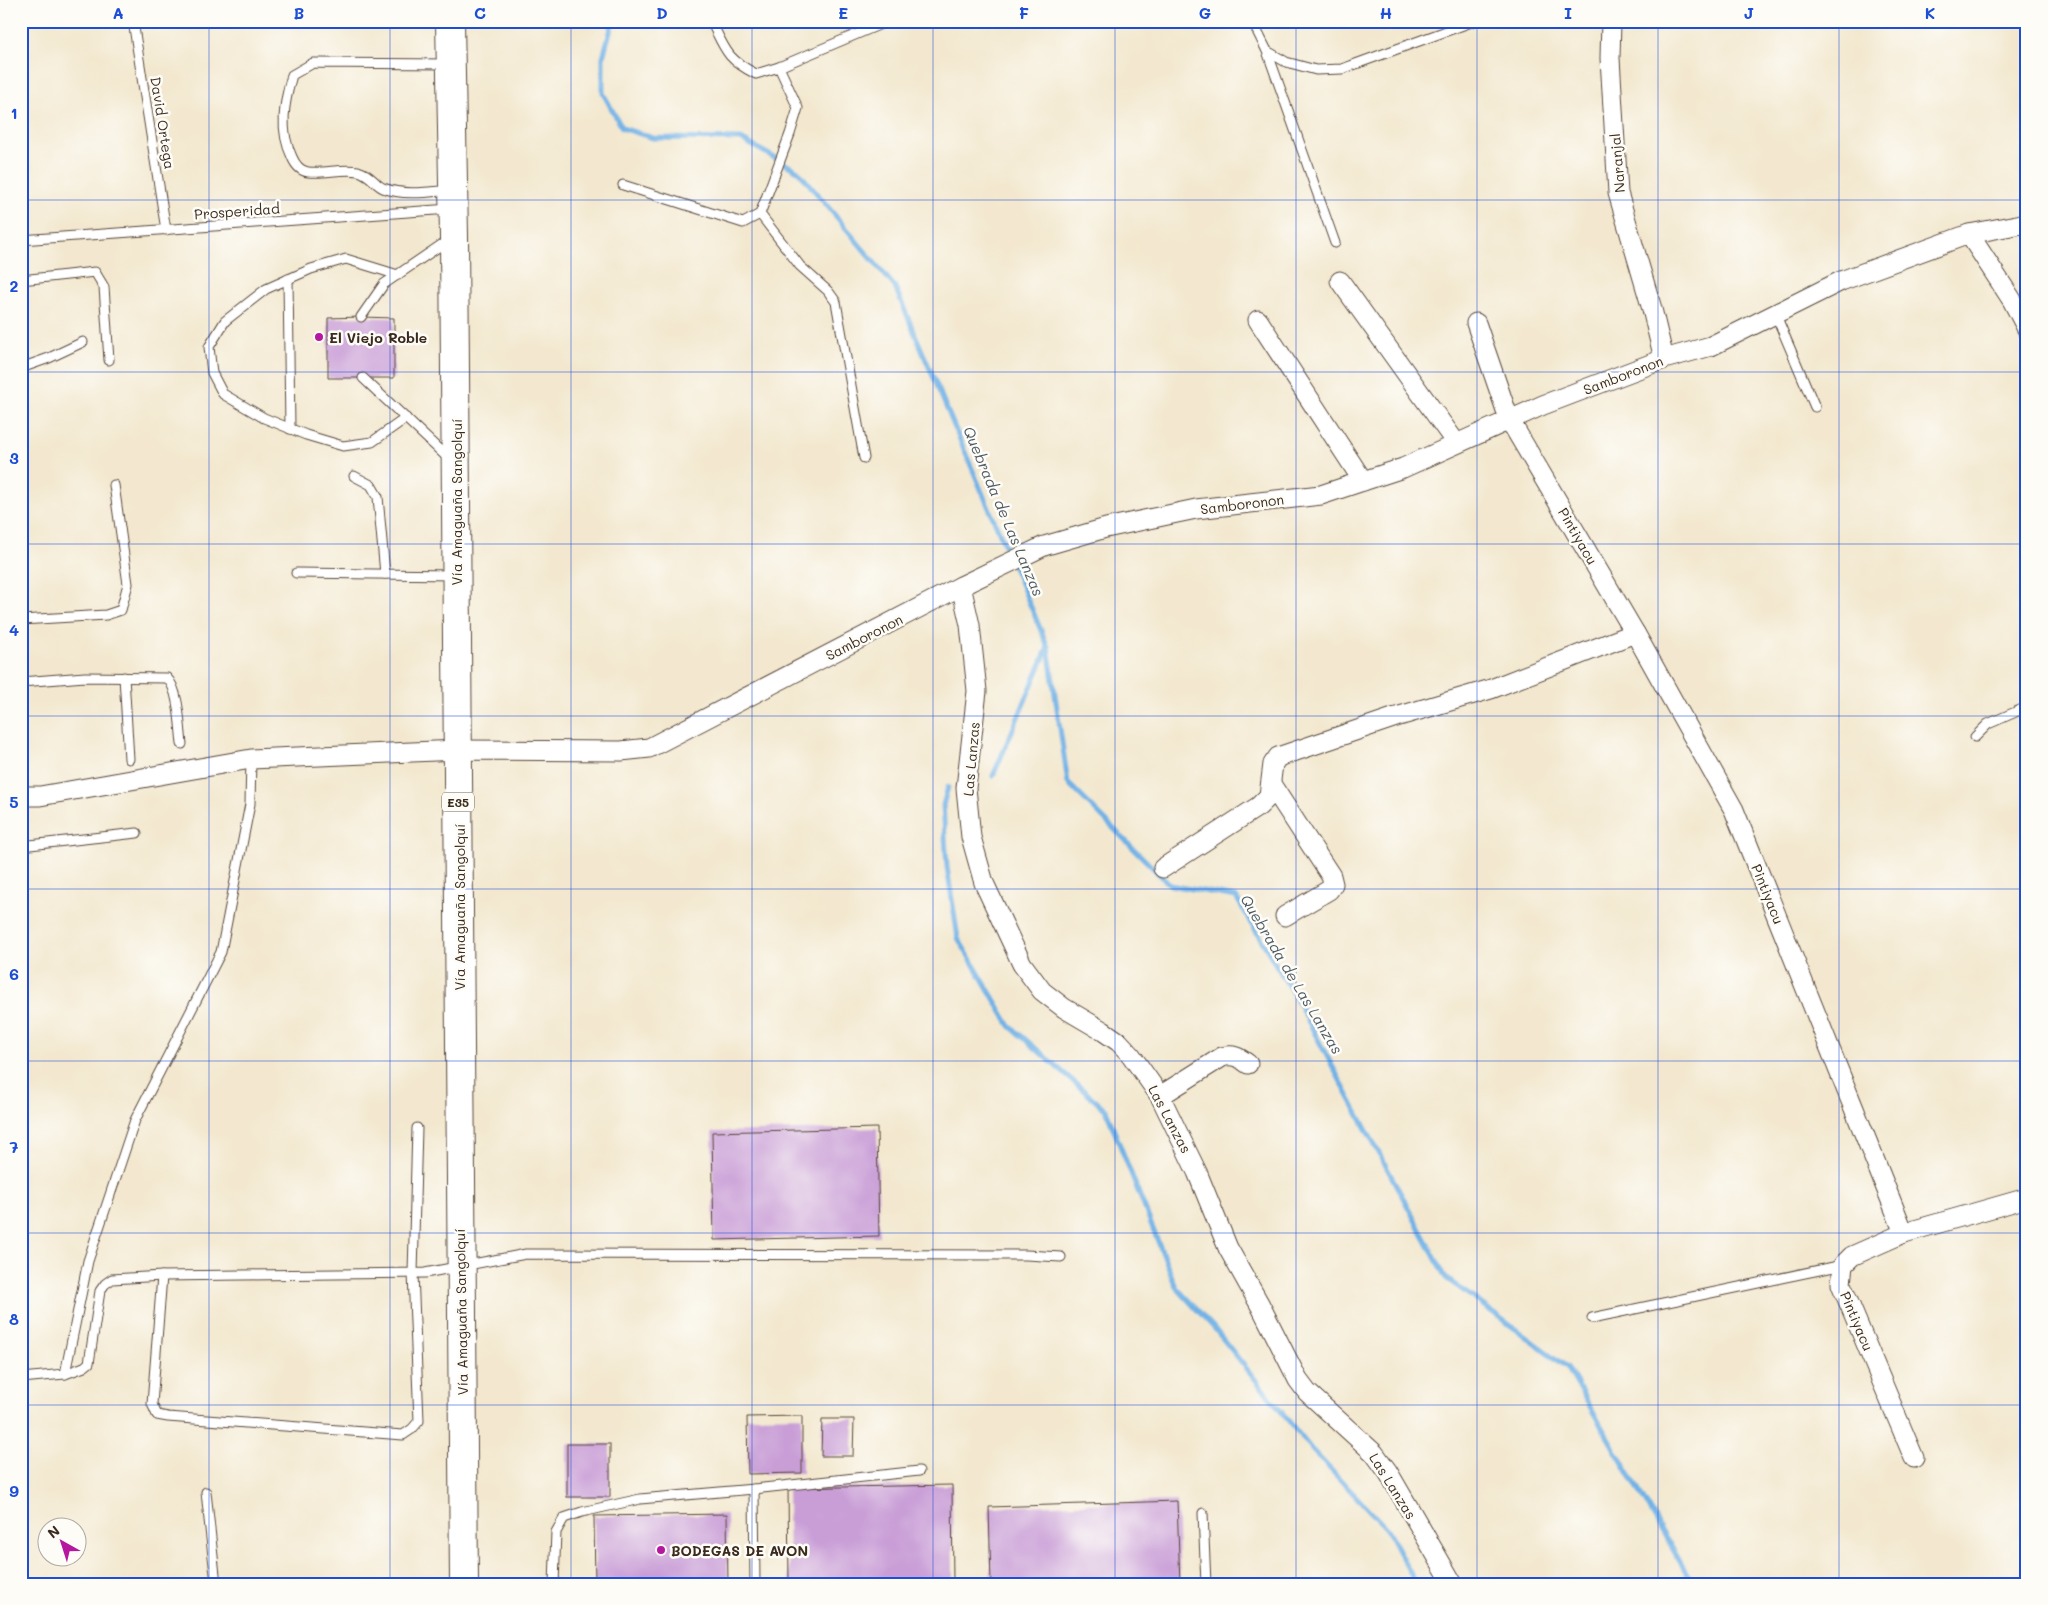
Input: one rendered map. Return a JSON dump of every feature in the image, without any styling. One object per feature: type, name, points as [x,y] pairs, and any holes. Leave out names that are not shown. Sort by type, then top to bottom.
[{"type":"highway","name":"Vía Amaguaña Sangolquí","points":[[450,21],[454,199],[464,1584]]},
{"type":"street","name":"Naranjal","points":[[1611,21],[1610,58],[1618,193],[1652,309],[1664,359]]},
{"type":"street","name":"Samboronon","points":[[21,796],[40,796],[250,759],[458,750],[621,751],[649,748],[968,582],[1044,546],[1106,528],[1187,511],[1321,494],[1403,468],[1509,419],[1664,359],[1711,346],[1841,281],[1969,234],[2027,223]]},
{"type":"street","points":[[1969,234],[2012,300],[2027,329]]},
{"type":"street","points":[[1340,281],[1456,443]]},
{"type":"street","points":[[1258,320],[1363,481]]},
{"type":"street","name":"Pintiyacu","points":[[1476,323],[1509,419],[1635,634],[1734,810],[1904,1233]]},
{"type":"street","name":"Las Lanzas","points":[[968,582],[970,625],[977,691],[966,788],[971,837],[984,883],[1022,964],[1042,991],[1064,1008],[1104,1030],[1119,1042],[1131,1055],[1160,1096],[1197,1172],[1228,1248],[1298,1380],[1308,1392],[1374,1453],[1388,1472],[1453,1584]]},
{"type":"street","points":[[1163,868],[1259,806],[1269,796],[1273,764],[1278,757],[1396,717],[1491,689],[1635,634]]},
{"type":"street","points":[[1271,784],[1331,876],[1333,884],[1329,890],[1284,916]]},
{"type":"street","points":[[1160,1096],[1222,1057],[1230,1055],[1248,1064]]},
{"type":"street","points":[[1843,1265],[1852,1256],[1904,1233],[2027,1198]]},
{"type":"street","name":"Pintiyacu","points":[[1843,1265],[1841,1284],[1914,1458]]},
{"type":"lane","name":"David Ortega","points":[[133,21],[166,230]]},
{"type":"lane","points":[[711,21],[729,56],[742,67],[756,74],[778,67],[888,21]]},
{"type":"lane","points":[[1252,21],[1267,51],[1335,244]]},
{"type":"lane","points":[[1267,51],[1286,62],[1316,70],[1342,69],[1474,21]]},
{"type":"lane","points":[[451,64],[313,63],[292,75],[285,98],[283,128],[287,148],[296,165],[306,172],[354,170],[371,177],[380,187],[406,194],[454,199]]},
{"type":"lane","points":[[623,185],[743,223],[754,219],[760,214],[798,108],[778,67]]},
{"type":"lane","name":"Prosperidad","points":[[21,240],[166,230],[454,199]]},
{"type":"lane","points":[[760,214],[800,266],[828,291],[836,302],[864,458]]},
{"type":"lane","points":[[361,317],[384,284],[454,236]]},
{"type":"lane","points":[[398,275],[346,259],[311,269],[266,288],[225,321],[210,347],[212,373],[223,394],[264,418],[290,429],[343,446],[372,442],[406,418]]},
{"type":"lane","points":[[21,280],[95,272],[104,287],[109,360]]},
{"type":"lane","points":[[288,279],[290,429]]},
{"type":"lane","points":[[1776,313],[1815,407]]},
{"type":"lane","points":[[21,368],[49,358],[83,342]]},
{"type":"lane","points":[[363,378],[456,465]]},
{"type":"lane","points":[[354,476],[371,485],[378,497],[385,574]]},
{"type":"lane","points":[[21,620],[106,615],[121,610],[128,584],[114,485]]},
{"type":"lane","points":[[296,573],[457,575]]},
{"type":"lane","points":[[21,682],[85,677],[163,677],[172,682],[182,744]]},
{"type":"lane","points":[[124,677],[129,759]]},
{"type":"lane","points":[[1975,737],[1988,724],[2027,707]]},
{"type":"lane","points":[[64,1374],[88,1261],[135,1120],[221,952],[250,804],[250,759]]},
{"type":"lane","points":[[21,846],[137,834]]},
{"type":"lane","points":[[162,1276],[152,1404],[157,1415],[403,1435],[419,1421],[413,1273],[417,1128]]},
{"type":"lane","points":[[21,1378],[64,1374],[84,1367],[89,1363],[100,1291],[112,1279],[162,1276],[413,1273],[461,1267],[526,1254],[1026,1255],[1061,1257]]},
{"type":"lane","points":[[1592,1318],[1843,1265]]},
{"type":"lane","points":[[554,1584],[556,1532],[564,1518],[582,1512],[640,1499],[754,1490],[919,1471]]},
{"type":"lane","points":[[754,1490],[755,1584]]},
{"type":"lane","points":[[206,1492],[216,1584]]},
{"type":"lane","points":[[1203,1513],[1206,1584]]},
{"type":"building","points":[[328,318],[394,318],[394,378],[328,378]]},
{"type":"building","points":[[877,1128],[879,1236],[714,1240],[712,1132]]},
{"type":"building","points":[[802,1416],[802,1473],[748,1474],[747,1417]]},
{"type":"building","points":[[822,1419],[854,1419],[853,1456],[821,1456]]},
{"type":"building","points":[[567,1444],[610,1444],[610,1497],[567,1497]]},
{"type":"building","points":[[952,1485],[953,1584],[789,1584],[788,1488]]},
{"type":"building","points":[[1177,1501],[1180,1584],[991,1584],[989,1507]]},
{"type":"building","name":"BODEGAS DE AVON","points":[[727,1514],[728,1584],[595,1584],[594,1516]]},
{"type":"waterway","name":"Quebrada de Las Lanzas","points":[[613,21],[603,57],[603,93],[622,128],[653,138],[741,139],[798,171],[895,287],[1048,647],[1068,783],[1170,885],[1236,897],[1298,1002],[1446,1278],[1567,1367],[1693,1584]]},
{"type":"waterway","points":[[993,776],[1048,647]]},
{"type":"waterway","points":[[948,787],[943,805],[947,867],[958,938],[1010,1026],[1106,1110],[1176,1287],[1214,1328],[1312,1450],[1387,1529],[1416,1584]]},
{"type":"place","name":"El Viejo Roble","points":[[319,337]]},
{"type":"place","name":"BODEGAS DE AVON","points":[[661,1550]]}]
